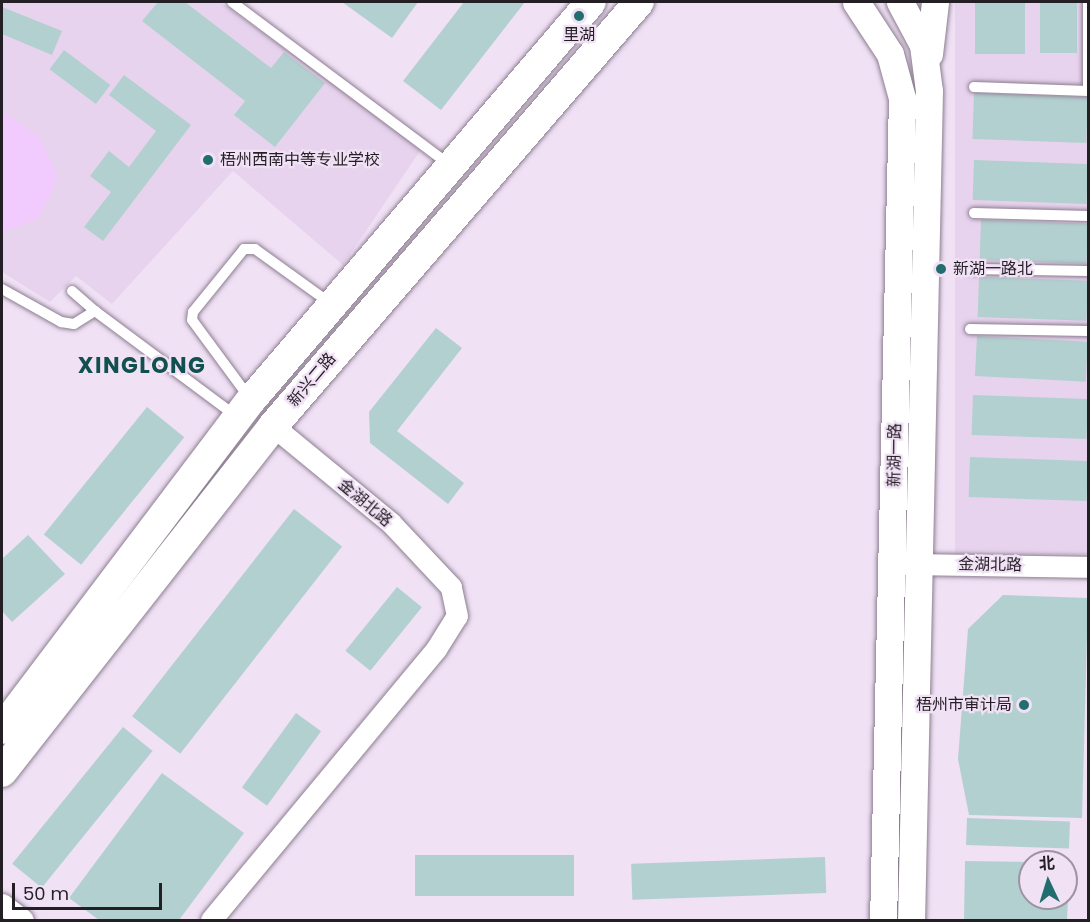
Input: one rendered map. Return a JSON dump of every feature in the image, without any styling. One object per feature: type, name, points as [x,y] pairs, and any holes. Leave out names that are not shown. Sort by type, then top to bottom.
[{"type":"main road","name":"新兴二路","points":[[2,729],[244,409],[591,2]]},
{"type":"main road","name":"新兴二路","points":[[2,772],[273,426],[639,2]]},
{"type":"street","name":"新湖一路","points":[[856,2],[890,54],[902,98],[905,564],[911,921]]},
{"type":"street","name":"新湖一路","points":[[883,921],[905,564],[927,64],[916,26],[900,2]]},
{"type":"street","points":[[927,64],[935,2]]},
{"type":"street","name":"金湖北路","points":[[211,921],[436,649],[457,616],[451,587],[391,523],[273,426]]},
{"type":"street","name":"金湖北路","points":[[905,564],[1089,567]]},
{"type":"street","points":[[2,904],[23,921]]},
{"type":"lane","points":[[232,2],[451,166]]},
{"type":"lane","points":[[974,87],[1088,91],[1088,2]]},
{"type":"lane","points":[[974,213],[1089,216]]},
{"type":"lane","points":[[244,409],[192,320],[192,312],[244,249],[255,249],[332,305]]},
{"type":"lane","points":[[972,269],[1089,271]]},
{"type":"lane","points":[[2,289],[61,322],[74,324],[95,310]]},
{"type":"lane","points":[[72,291],[95,310],[244,409]]},
{"type":"lane","points":[[970,328],[1089,331]]},
{"type":"shaded area","name":"梧州西南中等专业学校","points":[[2,2],[220,2],[422,148],[343,265],[233,171],[112,304],[76,276],[50,302],[2,272]]},
{"type":"shaded area","points":[[955,2],[1088,2],[1088,554],[955,554]]},
{"type":"shaded area","points":[[2,111],[38,136],[56,171],[54,188],[38,218],[2,233]]},
{"type":"building","points":[[158,2],[185,2],[271,68],[284,52],[325,83],[275,147],[234,115],[245,101],[142,21]]},
{"type":"building","points":[[342,2],[418,2],[392,38]]},
{"type":"building","points":[[464,2],[525,2],[441,110],[403,81]]},
{"type":"building","points":[[975,2],[1025,2],[1025,54],[975,54]]},
{"type":"building","points":[[1040,2],[1077,2],[1077,53],[1040,53]]},
{"type":"building","points":[[2,7],[62,31],[52,55],[2,34]]},
{"type":"building","points":[[64,50],[110,85],[96,104],[50,69]]},
{"type":"building","points":[[124,75],[191,125],[103,241],[84,227],[111,192],[90,176],[109,151],[129,167],[156,131],[109,95]]},
{"type":"building","points":[[974,93],[1088,97],[1086,143],[972,139]]},
{"type":"building","points":[[974,160],[1088,164],[1087,204],[973,200]]},
{"type":"building","points":[[981,220],[1088,224],[1087,264],[980,260]]},
{"type":"building","points":[[979,277],[1088,281],[1087,321],[978,317]]},
{"type":"building","points":[[436,328],[462,348],[397,431],[464,483],[448,504],[370,443],[369,412]]},
{"type":"building","points":[[977,336],[1088,342],[1086,382],[975,376]]},
{"type":"building","points":[[973,395],[1088,399],[1087,439],[972,435]]},
{"type":"building","points":[[147,407],[184,437],[81,565],[44,534]]},
{"type":"building","points":[[970,457],[1088,461],[1087,501],[969,497]]},
{"type":"building","points":[[294,509],[342,547],[180,754],[132,716]]},
{"type":"building","points":[[28,535],[65,574],[12,622],[2,611],[2,559]]},
{"type":"building","points":[[397,587],[422,607],[370,671],[345,651]]},
{"type":"building","name":"梧州市审计局","points":[[1003,595],[1088,598],[1082,818],[969,815],[958,759],[968,629]]},
{"type":"building","points":[[296,713],[321,731],[267,806],[242,787]]},
{"type":"building","points":[[123,727],[153,751],[42,888],[12,864]]},
{"type":"building","points":[[162,773],[244,833],[179,920],[99,920],[69,898]]},
{"type":"building","points":[[967,818],[1070,822],[1069,849],[966,845]]},
{"type":"building","points":[[415,855],[574,855],[574,896],[415,896]]},
{"type":"building","points":[[825,857],[826,893],[632,900],[631,864]]},
{"type":"building","points":[[965,861],[1018,862],[1018,910],[1067,910],[1067,920],[964,920]]},
{"type":"place","name":"里湖","points":[[579,16]]},
{"type":"place","name":"梧州西南中等专业学校","points":[[208,160]]},
{"type":"place","name":"新湖一路北","points":[[941,269]]},
{"type":"place","name":"梧州市审计局","points":[[1024,705]]},
{"type":"district","name":"XINGLONG","points":[[142,366]]}]
